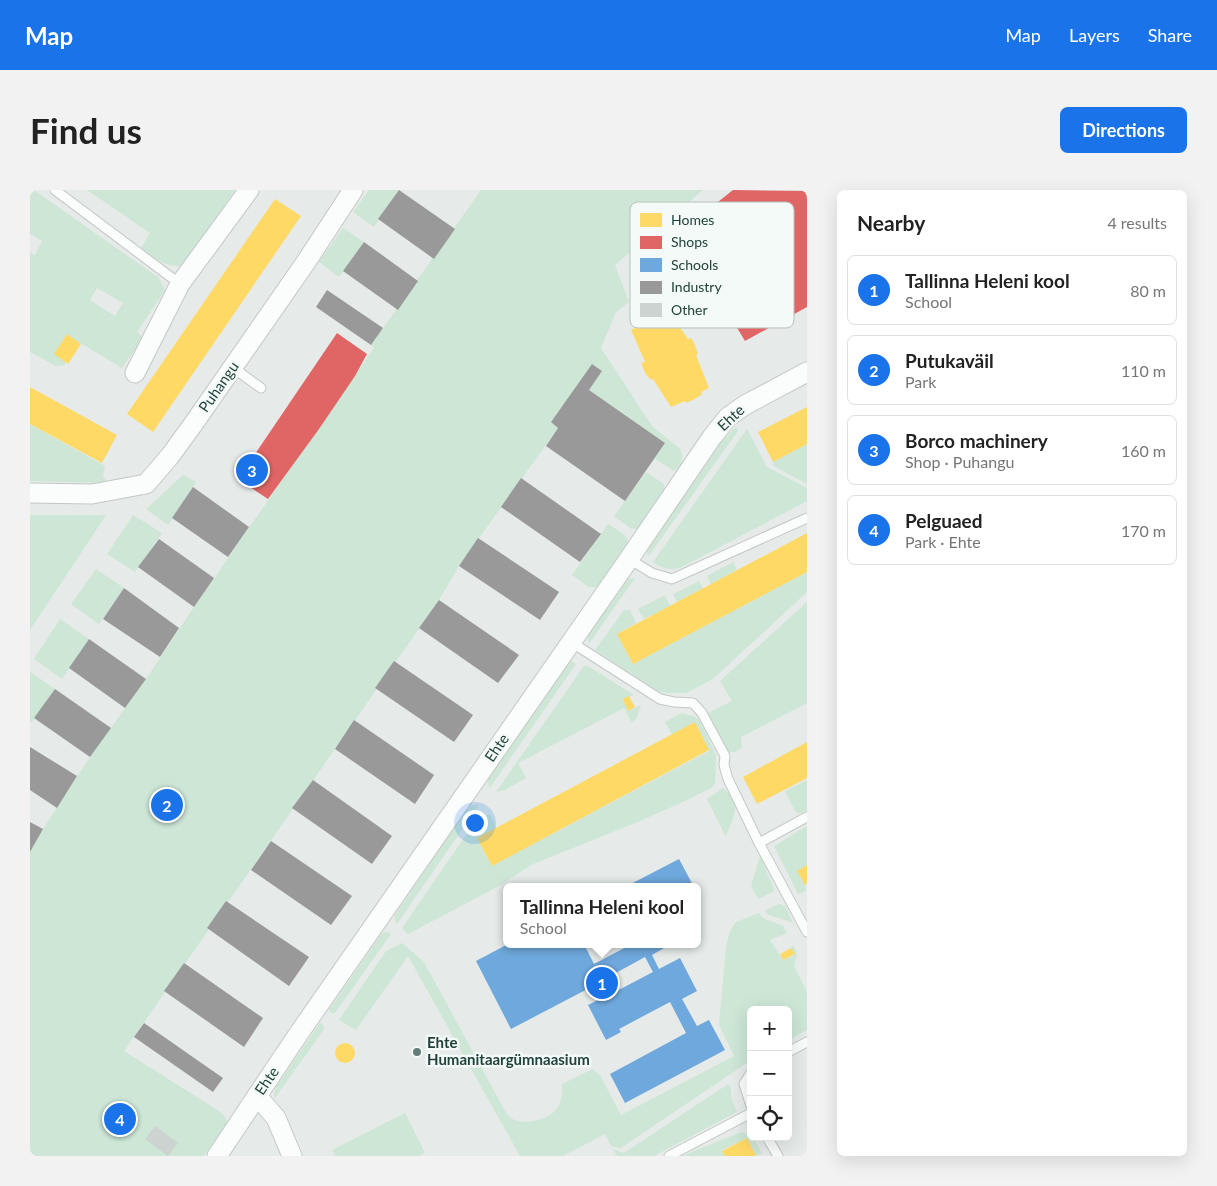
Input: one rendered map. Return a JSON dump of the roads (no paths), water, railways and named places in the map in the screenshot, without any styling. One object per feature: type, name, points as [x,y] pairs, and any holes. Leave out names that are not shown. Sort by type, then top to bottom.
[{"type":"street","points":[[135,372],[180,284],[249,190]]},
{"type":"street","name":"Puhangu","points":[[30,493],[92,494],[146,484],[170,456],[232,368],[306,262],[353,190]]},
{"type":"street","name":"Ehte","points":[[217,1156],[256,1096],[712,437],[728,417],[745,405],[807,372]]},
{"type":"street","points":[[256,1096],[276,1118],[292,1156]]},
{"type":"lane","points":[[55,190],[180,284]]},
{"type":"lane","points":[[232,368],[261,388]]},
{"type":"lane","points":[[629,559],[652,573],[672,579],[807,518]]},
{"type":"lane","points":[[571,642],[660,698],[674,702],[693,703],[702,712],[725,756],[724,765],[728,779],[759,843],[807,932]]},
{"type":"lane","points":[[759,843],[807,817]]},
{"type":"lane","points":[[790,1051],[807,1042]]},
{"type":"lane","points":[[747,1079],[744,1084],[747,1093]]},
{"type":"lane","points":[[669,1156],[747,1115]]},
{"type":"lane","points":[[769,1141],[778,1156]]},
{"type":"place","name":"Borco machinery","points":[[252,470]]},
{"type":"place","name":"Putukaväil","points":[[167,805]]},
{"type":"place","name":"Tallinna Heleni kool","points":[[602,983]]},
{"type":"place","name":"Ehte Humanitaargümnaasium","points":[[417,1052]]},
{"type":"place","name":"Pelguaed","points":[[120,1119]]}]
